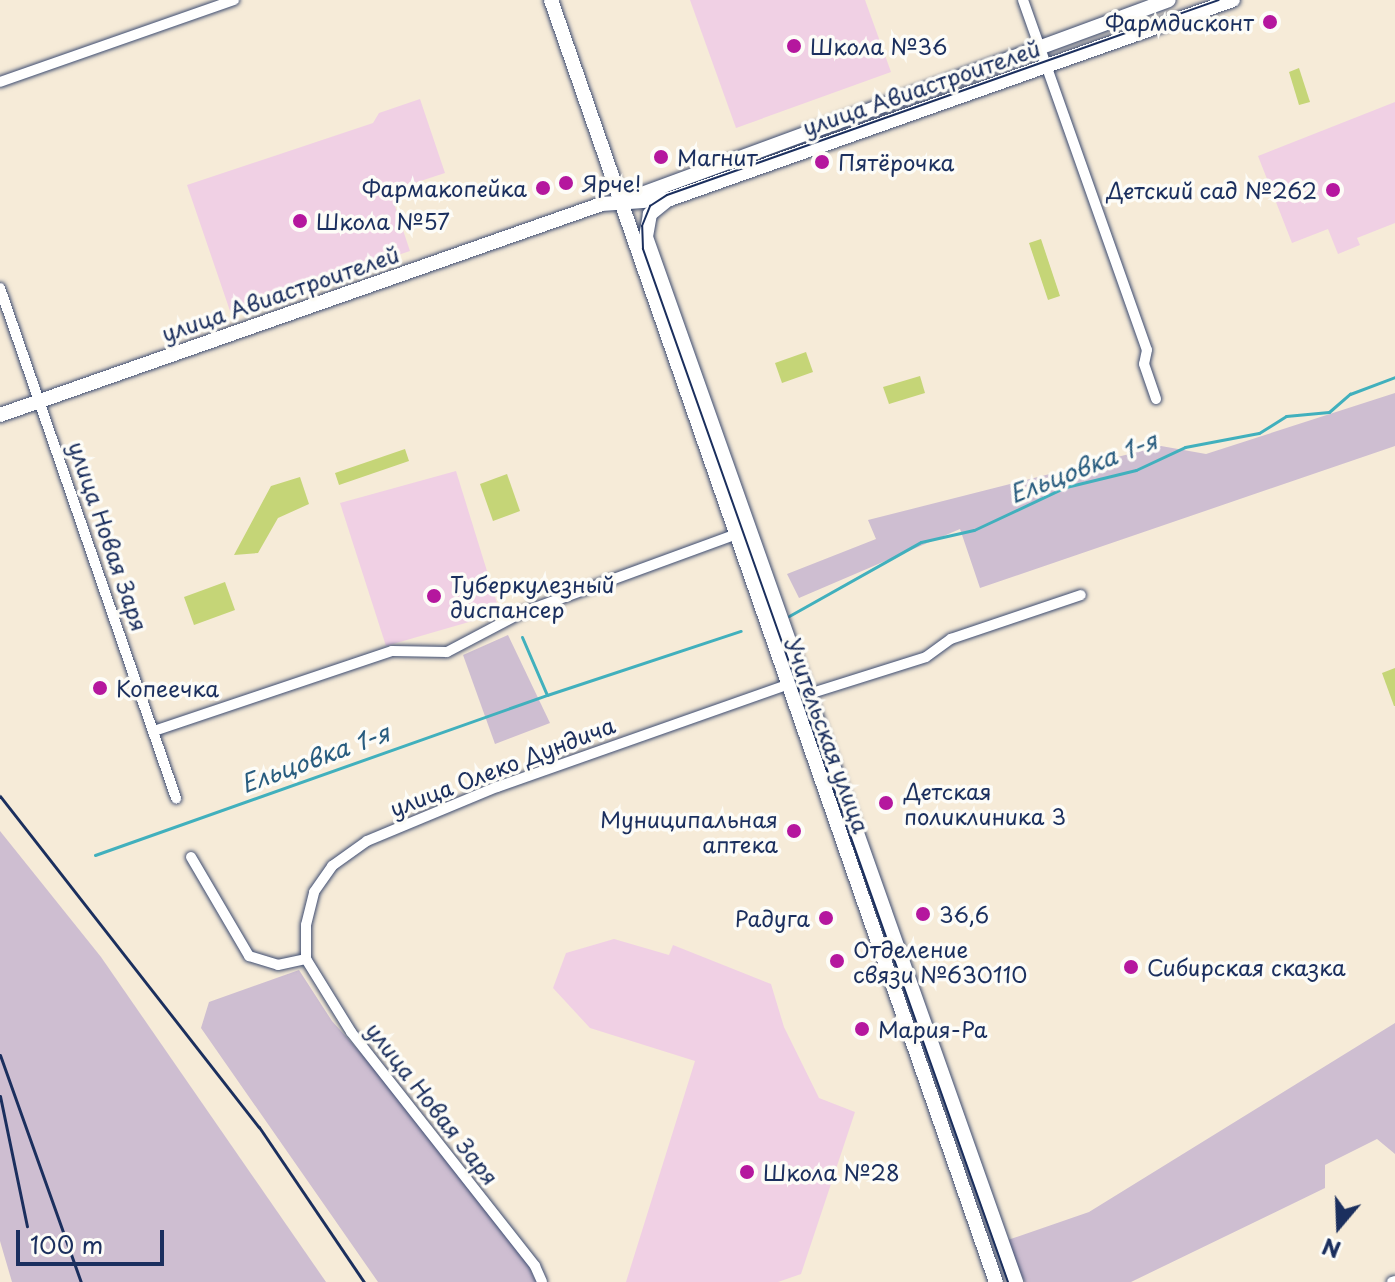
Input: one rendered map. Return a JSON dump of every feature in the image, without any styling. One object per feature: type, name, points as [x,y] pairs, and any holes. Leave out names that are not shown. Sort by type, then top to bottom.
[{"type":"main road","name":"Учительская улица","points":[[551,0],[734,535],[1016,1282]]},
{"type":"main road","name":"улица Авиастроителей","points":[[620,203],[1040,45],[1169,0]]},
{"type":"main road","name":"улица Авиастроителей","points":[[0,415],[602,204],[670,199],[1233,0]]},
{"type":"main road","points":[[645,227],[652,210],[670,199]]},
{"type":"main road","name":"Учительская улица","points":[[620,203],[645,227],[796,693],[996,1282]]},
{"type":"street","points":[[0,82],[234,0]]},
{"type":"street","points":[[1023,0],[1147,350],[1144,364],[1156,399]]},
{"type":"street","name":"улица Новая Заря","points":[[0,288],[42,400],[176,798]]},
{"type":"street","points":[[154,731],[392,651],[447,652],[521,613],[734,535]]},
{"type":"street","name":"улица Олеко Дундича","points":[[306,959],[306,925],[314,892],[332,866],[367,841],[493,789],[796,693],[926,657],[951,639],[1081,595]]},
{"type":"street","points":[[191,857],[249,956],[278,965],[306,959]]},
{"type":"street","name":"улица Новая Заря","points":[[306,959],[351,1032],[535,1266],[542,1282]]},
{"type":"shaded area","name":"Школа №36","points":[[690,0],[865,0],[891,72],[736,128]]},
{"type":"shaded area","name":"Школа №57","points":[[420,99],[445,173],[390,191],[410,251],[230,311],[187,185],[373,123],[379,113]]},
{"type":"shaded area","name":"Детский сад №262","points":[[1395,102],[1395,223],[1357,238],[1360,245],[1338,254],[1328,229],[1292,243],[1258,156]]},
{"type":"shaded area","points":[[1395,393],[1395,446],[980,588],[960,529],[799,598],[787,574],[876,539],[868,520],[1161,446],[1206,454]]},
{"type":"shaded area","points":[[456,471],[500,613],[386,646],[340,503]]},
{"type":"shaded area","points":[[508,635],[550,723],[495,744],[463,655]]},
{"type":"shaded area","points":[[0,831],[101,957],[326,1282],[12,1282],[0,1241]]},
{"type":"shaded area","name":"Школа №28","points":[[614,939],[669,955],[673,945],[771,984],[784,1027],[819,1098],[855,1112],[801,1274],[778,1282],[626,1282],[695,1061],[590,1028],[553,988],[566,953]]},
{"type":"shaded area","points":[[299,970],[332,1021],[433,1134],[526,1260],[536,1282],[378,1282],[201,1028],[209,1002]]},
{"type":"shaded area","points":[[1395,1023],[1395,1154],[1377,1139],[1325,1165],[1325,1188],[1131,1282],[1025,1282],[1005,1241],[1089,1212]]},
{"type":"green space","points":[[1299,68],[1310,102],[1299,105],[1289,72]]},
{"type":"green space","points":[[1041,239],[1060,296],[1048,300],[1029,243]]},
{"type":"green space","points":[[806,352],[813,372],[782,383],[775,363]]},
{"type":"green space","points":[[920,376],[925,393],[889,404],[883,387]]},
{"type":"green space","points":[[405,449],[409,461],[339,485],[335,473]]},
{"type":"green space","points":[[507,474],[520,511],[493,521],[480,484]]},
{"type":"green space","points":[[300,477],[309,504],[278,518],[258,553],[234,555],[271,486]]},
{"type":"green space","points":[[225,582],[235,610],[194,625],[184,597]]},
{"type":"green space","points":[[1395,668],[1395,706],[1394,706],[1382,673]]},
{"type":"waterway","name":"Ельцовка 1-я","points":[[789,616],[921,542],[974,530],[1066,487],[1136,470],[1185,447],[1259,433],[1286,416],[1329,412],[1350,394],[1395,377]]},
{"type":"waterway","name":"Ельцовка 1-я","points":[[522,637],[547,695],[741,631]]},
{"type":"waterway","name":"Ельцовка 1-я","points":[[95,855],[547,695]]},
{"type":"tram line","points":[[1008,1282],[643,249],[642,226],[650,206],[667,195],[1219,0]]},
{"type":"railway","points":[[0,796],[259,1127],[364,1282]]},
{"type":"railway","points":[[0,1055],[81,1282]]},
{"type":"railway","points":[[0,1096],[27,1226]]},
{"type":"place","name":"Фармдисконт","points":[[1270,22]]},
{"type":"place","name":"Школа №36","points":[[794,46]]},
{"type":"place","name":"Магнит","points":[[661,157]]},
{"type":"place","name":"Пятёрочка","points":[[822,162]]},
{"type":"place","name":"Ярче!","points":[[566,183]]},
{"type":"place","name":"Фармакопейка","points":[[543,188]]},
{"type":"place","name":"Детский сад №262","points":[[1333,190]]},
{"type":"place","name":"Школа №57","points":[[300,221]]},
{"type":"place","name":"Туберкулезный диспансер","points":[[434,596]]},
{"type":"place","name":"Копеечка","points":[[100,688]]},
{"type":"place","name":"Детская поликлиника 3","points":[[886,803]]},
{"type":"place","name":"Муниципальная аптека","points":[[794,831]]},
{"type":"place","name":"36,6","points":[[923,914]]},
{"type":"place","name":"Радуга","points":[[826,918]]},
{"type":"place","name":"Отделение связи №630110","points":[[837,961]]},
{"type":"place","name":"Сибирская сказка","points":[[1131,967]]},
{"type":"place","name":"Мария-Ра","points":[[862,1029]]},
{"type":"place","name":"Школа №28","points":[[747,1172]]}]
